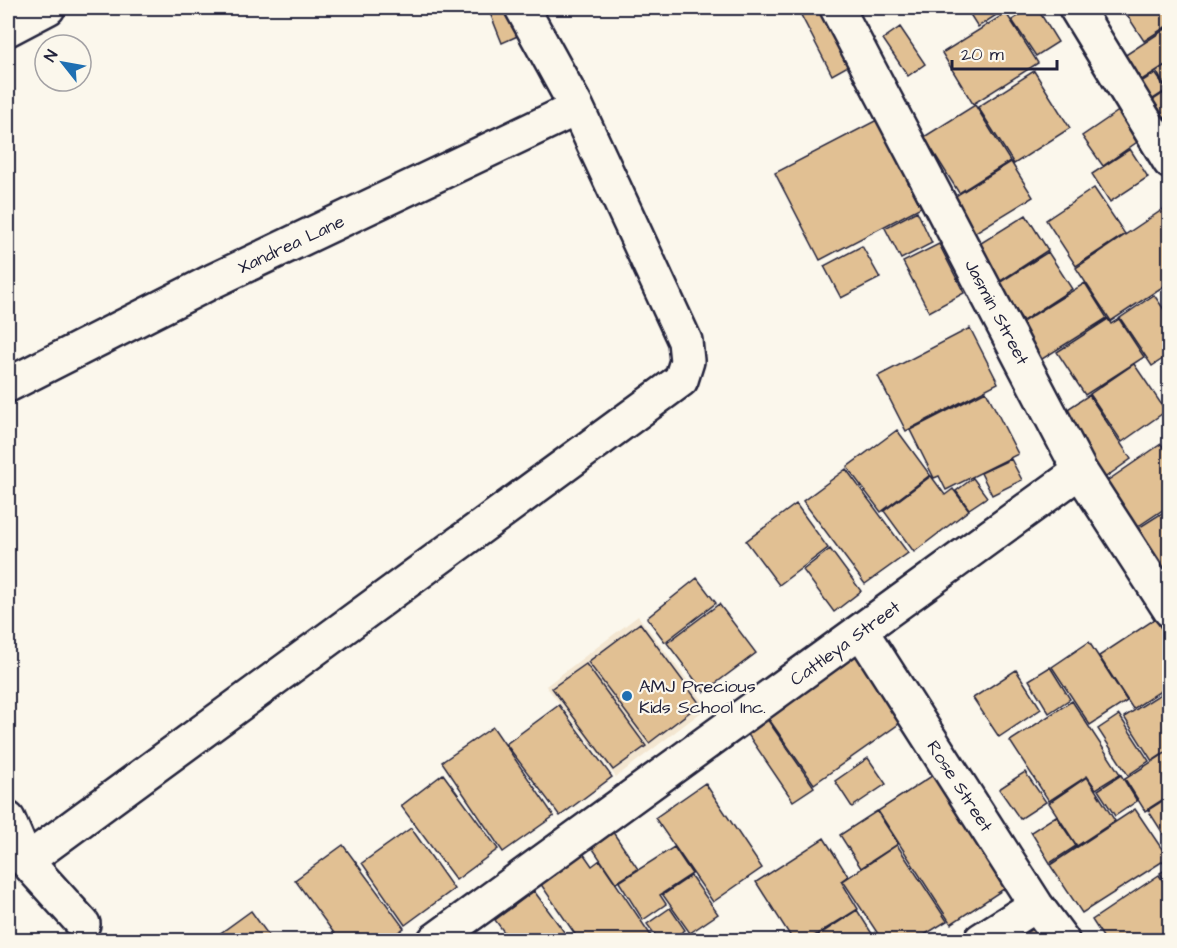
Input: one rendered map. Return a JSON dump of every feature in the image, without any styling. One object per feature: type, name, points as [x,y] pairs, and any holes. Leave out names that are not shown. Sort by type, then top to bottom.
[{"type":"street","points":[[8,29],[48,8]]},
{"type":"street","points":[[26,861],[681,380],[687,361],[685,341],[577,108],[522,8]]},
{"type":"street","name":"Jasmin Street","points":[[837,8],[1080,471],[1170,610]]},
{"type":"street","points":[[1076,8],[1170,162]]},
{"type":"street","name":"Xandrea Lane","points":[[8,385],[213,281],[577,108]]},
{"type":"street","name":"Cattleya Street","points":[[435,940],[1080,471]]},
{"type":"street","name":"Rose Street","points":[[861,631],[1036,905],[1062,940]]},
{"type":"street","points":[[8,819],[26,861],[83,924]]},
{"type":"street","points":[[981,940],[1036,905]]},
{"type":"shaded area","name":"AMJ Precious Kids School Inc.","points":[[638,616],[708,707],[616,777],[546,686]]},
{"type":"building","points":[[488,8],[511,8],[522,34],[502,43]]},
{"type":"building","points":[[810,8],[829,8],[857,61],[832,75],[800,13]]},
{"type":"building","points":[[966,8],[1007,8],[978,27]]},
{"type":"building","points":[[1031,8],[1037,8],[1058,42],[1036,56],[1012,20]]},
{"type":"building","points":[[1132,8],[1170,8],[1170,24],[1144,41],[1125,12]]},
{"type":"building","points":[[1006,13],[1038,63],[973,104],[942,53]]},
{"type":"building","points":[[1170,26],[1170,62],[1137,83],[1121,58]]},
{"type":"building","points":[[900,27],[925,64],[908,76],[883,39]]},
{"type":"building","points":[[1170,62],[1170,87],[1167,89],[1156,71]]},
{"type":"building","points":[[1034,71],[1070,128],[1014,164],[978,107]]},
{"type":"building","points":[[1155,73],[1167,90],[1150,101],[1138,84]]},
{"type":"building","points":[[1170,89],[1170,125],[1153,100]]},
{"type":"building","points":[[975,105],[1010,161],[959,193],[924,137]]},
{"type":"building","points":[[1120,110],[1140,140],[1103,166],[1082,136]]},
{"type":"building","points":[[877,120],[921,207],[820,260],[775,173]]},
{"type":"building","points":[[1130,149],[1148,177],[1110,202],[1092,174]]},
{"type":"building","points":[[1011,162],[1033,197],[966,238],[944,203]]},
{"type":"building","points":[[1094,188],[1125,234],[1076,266],[1046,220]]},
{"type":"building","points":[[1165,208],[1170,214],[1170,282],[1111,321],[1076,268]]},
{"type":"building","points":[[917,211],[932,243],[901,259],[885,228]]},
{"type":"building","points":[[1026,215],[1048,250],[996,284],[973,248]]},
{"type":"building","points":[[939,244],[964,293],[929,312],[903,262]]},
{"type":"building","points":[[862,246],[880,278],[841,298],[824,266]]},
{"type":"building","points":[[1048,252],[1072,289],[1023,321],[999,283]]},
{"type":"building","points":[[1085,283],[1107,318],[1039,361],[1016,326]]},
{"type":"building","points":[[1154,295],[1170,318],[1170,354],[1152,366],[1120,318]]},
{"type":"building","points":[[1108,319],[1111,324],[1119,319],[1144,357],[1085,395],[1057,352]]},
{"type":"building","points":[[970,328],[998,383],[906,431],[878,376]]},
{"type":"building","points":[[1134,364],[1166,411],[1122,442],[1090,394]]},
{"type":"building","points":[[986,391],[1018,454],[946,490],[939,476],[934,478],[910,430]]},
{"type":"building","points":[[1089,395],[1131,459],[1103,479],[1060,414]]},
{"type":"building","points":[[897,430],[930,475],[881,512],[847,467]]},
{"type":"building","points":[[1161,444],[1170,456],[1170,505],[1137,527],[1107,481]]},
{"type":"building","points":[[1011,459],[1022,480],[992,495],[981,473]]},
{"type":"building","points":[[846,469],[908,553],[865,584],[803,501]]},
{"type":"building","points":[[931,476],[945,495],[953,489],[969,510],[914,552],[884,511]]},
{"type":"building","points":[[973,478],[987,497],[969,509],[956,491]]},
{"type":"building","points":[[796,504],[828,548],[779,585],[746,541]]},
{"type":"building","points":[[1170,508],[1170,579],[1137,529]]},
{"type":"building","points":[[830,549],[861,591],[834,612],[803,570]]},
{"type":"building","points":[[697,578],[716,603],[665,642],[647,618]]},
{"type":"building","points":[[719,604],[756,653],[704,692],[667,643]]},
{"type":"building","points":[[1155,619],[1170,642],[1170,685],[1133,709],[1099,656]]},
{"type":"building","points":[[640,623],[700,704],[649,743],[588,662]]},
{"type":"building","points":[[1089,642],[1127,701],[1090,725],[1052,667]]},
{"type":"building","points":[[858,651],[906,719],[814,784],[766,715]]},
{"type":"building","points":[[586,664],[646,746],[613,770],[552,688]]},
{"type":"building","points":[[1050,667],[1070,699],[1049,713],[1029,680]]},
{"type":"building","points":[[1016,670],[1041,709],[999,737],[973,698]]},
{"type":"building","points":[[1170,688],[1170,749],[1152,761],[1124,717]]},
{"type":"building","points":[[1072,701],[1120,774],[1096,789],[1087,776],[1049,801],[1010,741]]},
{"type":"building","points":[[559,705],[612,777],[560,816],[506,744]]},
{"type":"building","points":[[1119,715],[1149,761],[1128,775],[1098,729]]},
{"type":"building","points":[[767,719],[814,787],[793,801],[747,733]]},
{"type":"building","points":[[493,727],[554,816],[503,852],[442,762]]},
{"type":"building","points":[[1170,750],[1170,795],[1145,811],[1125,779]]},
{"type":"building","points":[[868,758],[886,784],[852,807],[835,781]]},
{"type":"building","points":[[941,770],[1013,883],[951,924],[878,811]]},
{"type":"building","points":[[1025,772],[1046,802],[1020,819],[999,789]]},
{"type":"building","points":[[443,774],[498,849],[456,880],[401,806]]},
{"type":"building","points":[[1121,775],[1137,801],[1115,816],[1098,790]]},
{"type":"building","points":[[1087,777],[1115,821],[1077,846],[1049,803]]},
{"type":"building","points":[[705,783],[762,868],[713,902],[655,818]]},
{"type":"building","points":[[1170,796],[1170,832],[1164,835],[1148,810]]},
{"type":"building","points":[[1135,809],[1168,858],[1082,913],[1050,865]]},
{"type":"building","points":[[877,811],[898,844],[861,868],[840,835]]},
{"type":"building","points":[[1056,816],[1076,846],[1050,863],[1031,832]]},
{"type":"building","points":[[606,822],[638,869],[616,883],[585,837]]},
{"type":"building","points":[[411,828],[454,889],[405,925],[362,863]]},
{"type":"building","points":[[824,838],[848,876],[841,881],[858,909],[808,940],[793,940],[756,882]]},
{"type":"building","points":[[343,845],[404,928],[387,940],[339,940],[295,880]]},
{"type":"building","points":[[897,845],[947,921],[916,940],[882,940],[843,881]]},
{"type":"building","points":[[674,847],[692,874],[660,895],[666,904],[643,920],[619,882]]},
{"type":"building","points":[[583,853],[592,866],[600,860],[654,940],[579,940],[540,883]]},
{"type":"building","points":[[1170,867],[1170,889],[1160,873]]},
{"type":"building","points":[[1159,875],[1170,892],[1170,939],[1105,940],[1092,920]]},
{"type":"building","points":[[691,876],[718,914],[690,933],[663,895]]},
{"type":"building","points":[[534,891],[570,940],[510,940],[495,920]]},
{"type":"building","points":[[670,908],[685,930],[670,940],[659,940],[647,924]]},
{"type":"building","points":[[857,910],[876,940],[820,940],[817,936]]},
{"type":"building","points":[[251,911],[272,940],[222,940],[218,935]]},
{"type":"building","points":[[1034,926],[1044,940],[1012,940]]},
{"type":"place","name":"AMJ Precious Kids School Inc.","points":[[627,696]]}]
